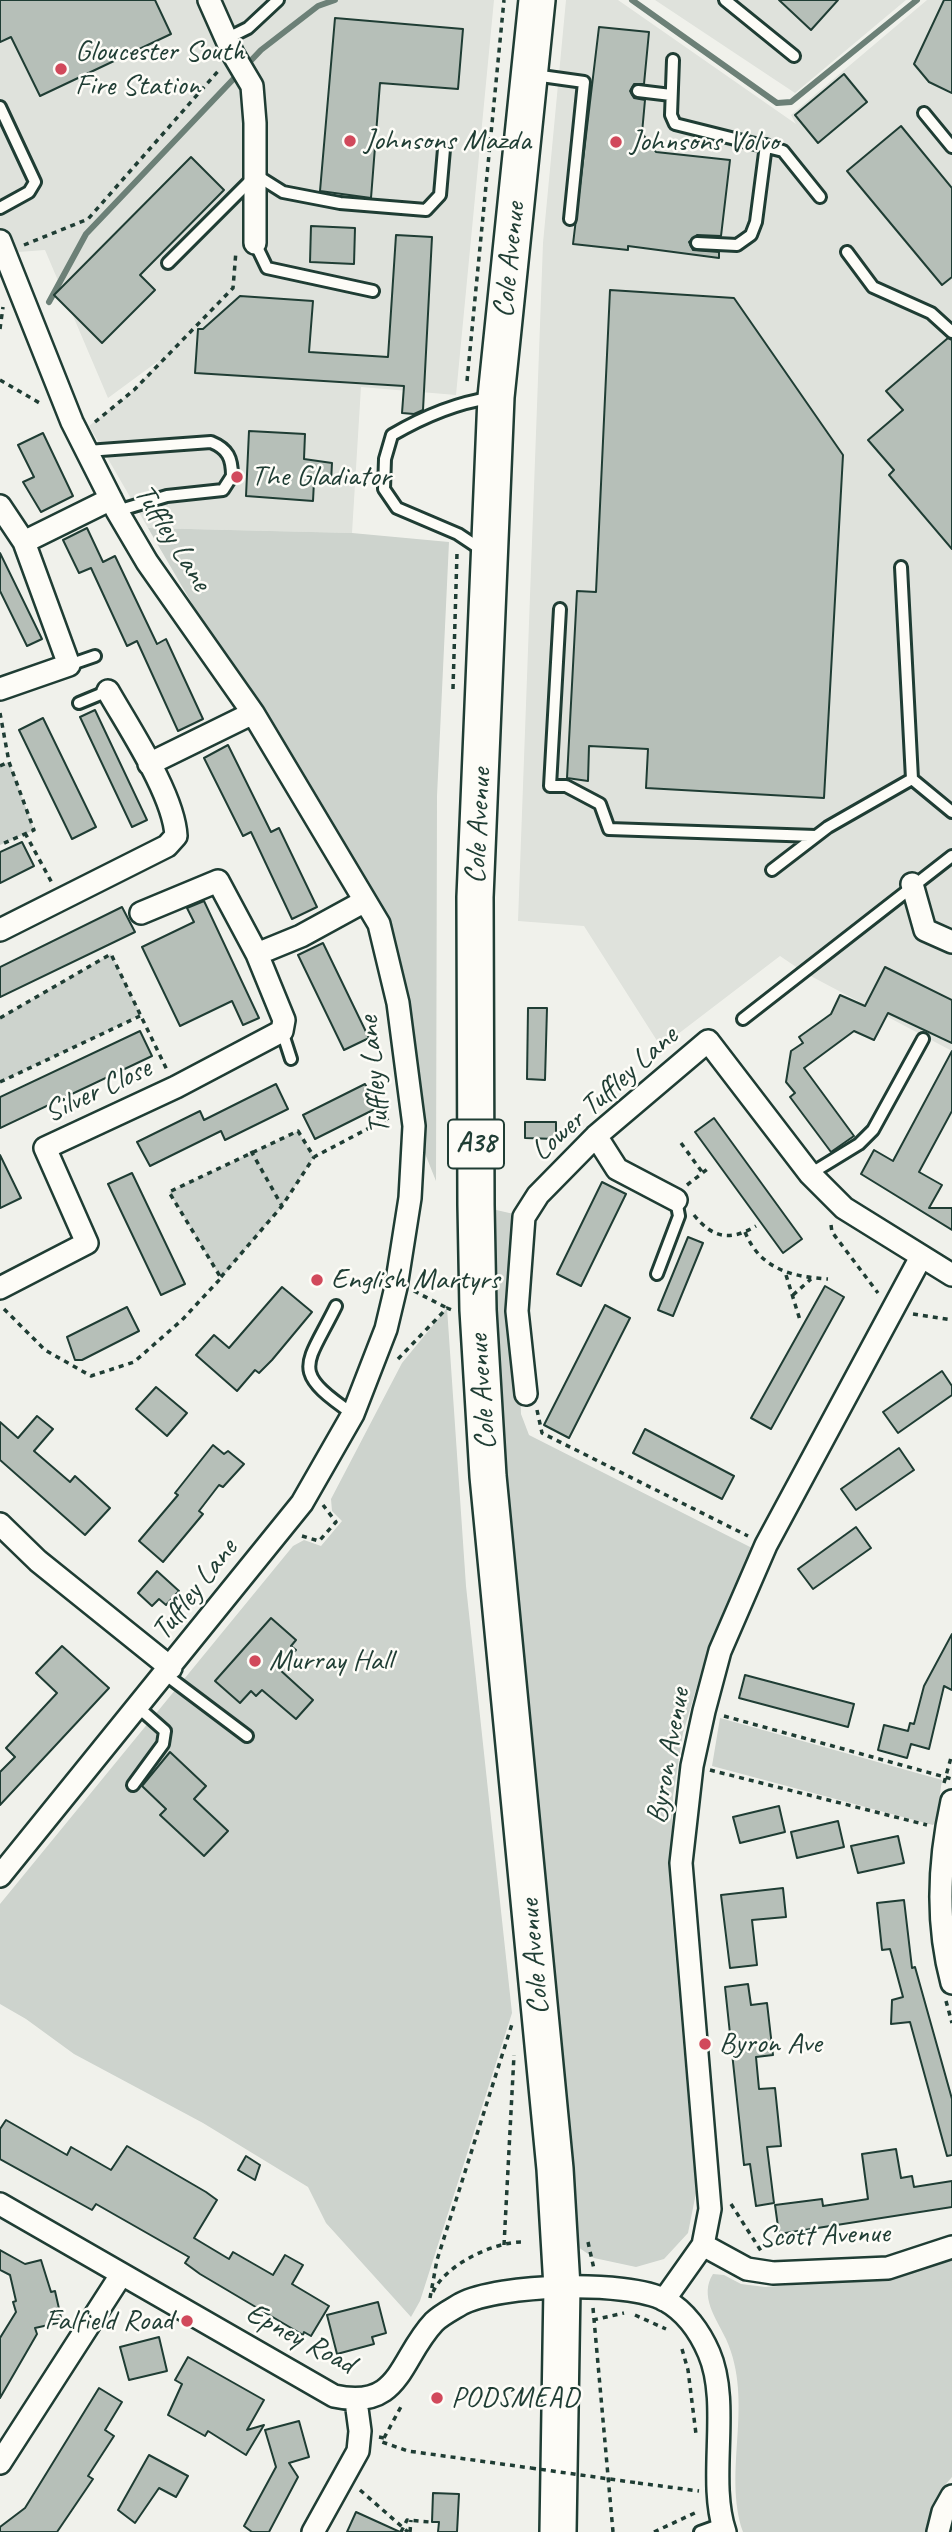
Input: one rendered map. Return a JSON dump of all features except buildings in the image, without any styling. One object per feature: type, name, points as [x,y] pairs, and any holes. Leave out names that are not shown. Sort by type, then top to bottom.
[{"type":"highway","name":"Cole Avenue","points":[[537,0],[496,397],[492,556],[475,897],[478,1310],[488,1476],[555,2169],[578,2288],[558,2532]]},
{"type":"street","points":[[209,0],[229,47],[252,86],[256,175],[246,245]]},
{"type":"street","name":"Tuffley Lane","points":[[0,1877],[306,1497],[352,1414],[386,1329],[406,1242],[414,1135],[398,1003],[379,924],[253,713],[147,562],[114,505],[80,436],[3,247]]},
{"type":"street","points":[[24,542],[114,505]]},
{"type":"street","points":[[0,506],[24,542],[69,665],[0,689]]},
{"type":"street","points":[[0,930],[167,846],[176,836],[175,823],[149,765],[108,691]]},
{"type":"street","points":[[149,765],[253,713]]},
{"type":"street","points":[[141,913],[218,881],[257,954],[284,1020],[282,1031]]},
{"type":"street","points":[[912,884],[925,930],[952,942]]},
{"type":"street","points":[[257,954],[301,936],[365,901]]},
{"type":"street","name":"Silver Close","points":[[0,1288],[87,1243],[45,1148],[176,1087],[282,1031]]},
{"type":"street","name":"Lower Tuffley Lane","points":[[526,1394],[517,1311],[524,1217],[538,1195],[596,1136],[708,1041],[810,1174]]},
{"type":"street","points":[[596,1136],[617,1169],[683,1200]]},
{"type":"street","points":[[810,1174],[844,1208],[952,1275]]},
{"type":"street","name":"Byron Avenue","points":[[664,2300],[703,2245],[710,2209],[681,1863],[692,1766],[704,1711],[720,1651],[766,1545],[921,1257]]},
{"type":"street","points":[[3,1532],[168,1671]]},
{"type":"street","points":[[952,1801],[946,1830],[941,1889],[945,1958],[952,1983]]},
{"type":"street","name":"Epney Road","points":[[0,2204],[334,2396],[356,2401],[379,2395],[401,2376],[434,2322],[463,2303],[500,2293],[578,2288],[628,2289],[664,2300]]},
{"type":"street","name":"Scott Avenue","points":[[703,2245],[747,2269],[773,2273],[888,2268],[952,2247]]},
{"type":"street","points":[[0,2463],[121,2274]]},
{"type":"street","points":[[664,2300],[687,2318],[710,2355],[715,2379],[724,2528]]},
{"type":"street","points":[[313,2532],[358,2451],[360,2431],[356,2401]]},
{"type":"street","points":[[938,2532],[943,2512],[952,2496]]},
{"type":"lane","points":[[229,47],[278,0]]},
{"type":"lane","points":[[725,0],[794,56]]},
{"type":"lane","points":[[673,60],[671,115],[675,124],[783,151],[820,197]]},
{"type":"lane","points":[[528,74],[597,85]]},
{"type":"lane","points":[[570,219],[584,82]]},
{"type":"lane","points":[[638,91],[671,95]]},
{"type":"lane","points":[[0,107],[34,183],[29,192],[0,208]]},
{"type":"lane","points":[[924,113],[952,146]]},
{"type":"lane","points":[[697,243],[737,245],[751,235],[756,222],[766,145]]},
{"type":"lane","points":[[168,263],[256,175],[283,192],[340,203],[426,209],[439,195],[444,149]]},
{"type":"lane","points":[[246,245],[267,268],[373,290]]},
{"type":"lane","points":[[848,252],[873,287],[931,313],[952,332]]},
{"type":"lane","points":[[492,556],[458,534],[397,508],[384,489],[385,460],[392,436],[416,421],[466,402],[496,397]]},
{"type":"lane","points":[[80,436],[211,442],[223,447],[229,454],[232,476],[223,490],[114,505]]},
{"type":"lane","points":[[901,567],[912,779],[952,812]]},
{"type":"lane","points":[[560,609],[550,786],[566,786],[600,804],[609,829],[816,836]]},
{"type":"lane","points":[[69,665],[94,656]]},
{"type":"lane","points":[[79,703],[108,691]]},
{"type":"lane","points":[[772,870],[816,836],[912,779]]},
{"type":"lane","points":[[743,1018],[912,884],[952,856]]},
{"type":"lane","points":[[282,1031],[291,1059]]},
{"type":"lane","points":[[810,1174],[859,1144],[873,1130],[923,1039]]},
{"type":"lane","points":[[657,1274],[683,1200]]},
{"type":"lane","points":[[336,1306],[308,1359],[308,1371],[317,1388],[352,1414]]},
{"type":"lane","points":[[168,1671],[247,1736]]},
{"type":"lane","points":[[133,1785],[163,1744],[165,1731],[139,1707]]},
{"type":"lane","points":[[700,2532],[724,2528]]},
{"type":"path","points":[[3,247],[88,219],[229,47]]},
{"type":"path","points":[[0,380],[80,436],[134,390],[233,288],[246,245]]},
{"type":"path","points":[[0,713],[9,762],[34,830],[0,845]]},
{"type":"path","points":[[0,766],[9,762]]},
{"type":"path","points":[[25,834],[60,901]]},
{"type":"path","points":[[0,1018],[111,954],[176,1087]]},
{"type":"path","name":"Silver Close","points":[[0,1082],[141,1015]]},
{"type":"path","points":[[0,1305],[45,1350],[91,1376],[134,1362],[182,1320],[221,1278],[282,1206],[314,1157],[412,1105]]},
{"type":"path","points":[[221,1278],[169,1192],[298,1130],[314,1157]]},
{"type":"path","points":[[681,1143],[703,1173]]},
{"type":"path","points":[[251,1151],[282,1206]]},
{"type":"path","points":[[710,1167],[683,1200],[708,1230],[726,1236],[745,1232],[756,1226]]},
{"type":"path","points":[[844,1208],[830,1223],[832,1232],[893,1310],[952,1320]]},
{"type":"path","points":[[745,1232],[754,1249],[771,1266],[785,1273],[828,1279]]},
{"type":"path","points":[[785,1273],[800,1320]]},
{"type":"path","points":[[793,1295],[812,1278]]},
{"type":"path","points":[[526,1394],[534,1398],[542,1433],[766,1545]]},
{"type":"path","points":[[704,1711],[952,1779]]},
{"type":"path","points":[[705,1768],[946,1830]]},
{"type":"path","points":[[430,2298],[437,2260],[516,2012],[515,2036]]},
{"type":"path","points":[[504,2245],[514,2048]]},
{"type":"path","points":[[723,2210],[725,2198],[736,2208],[773,2273]]},
{"type":"path","points":[[588,2240],[594,2258],[578,2288],[593,2320],[613,2532]]},
{"type":"path","points":[[424,2309],[438,2280],[476,2256],[504,2245],[522,2242]]},
{"type":"path","points":[[593,2320],[618,2312],[630,2314],[656,2323],[673,2336]]},
{"type":"path","points":[[677,2342],[688,2370],[691,2409],[699,2446]]},
{"type":"path","points":[[360,2431],[384,2438],[382,2442],[395,2447],[671,2488]]},
{"type":"path","points":[[344,2477],[402,2530],[409,2532],[411,2520]]},
{"type":"path","points":[[654,2532],[701,2509]]},
{"type":"path","points":[[402,2530],[407,2520],[430,2522]]},
{"type":"shaded area","points":[[0,0],[494,0],[456,395],[361,387],[352,533],[148,528],[89,426],[134,390],[161,359],[108,398],[45,250],[5,253],[0,239]]},
{"type":"shaded area","points":[[566,0],[618,0],[796,124],[791,115],[927,0],[952,0],[952,1051],[805,973],[780,956],[661,1047],[584,926],[518,921],[543,243]]},
{"type":"shaded area","points":[[655,0],[906,0],[795,93]]},
{"type":"shaded area","points":[[148,528],[352,533],[449,542],[437,796],[436,1181],[414,1126],[379,924]]},
{"type":"shaded area","points":[[9,762],[34,830],[0,845],[0,766]]},
{"type":"shaded area","points":[[111,954],[141,1015],[0,1082],[0,1018]]},
{"type":"shaded area","points":[[298,1131],[314,1157],[282,1206],[221,1278],[169,1192]]},
{"type":"shaded area","points":[[492,1209],[518,1215],[514,1232],[521,1414],[529,1435],[752,1548],[703,1666],[683,1733],[673,1796],[670,1892],[696,2193],[688,2233],[664,2259],[636,2267],[594,2258],[578,2247],[571,2205],[500,1432]]},
{"type":"shaded area","points":[[447,1308],[466,1586],[512,2013],[420,2301],[411,2317],[326,2223],[308,2187],[203,2123],[74,2054],[26,2019],[0,2004],[0,1904],[293,1546],[304,1540],[321,1546],[342,1521],[332,1511],[331,1499],[402,1363]]},
{"type":"shaded area","points":[[720,1718],[942,1780],[936,1821],[933,1825],[712,1766]]},
{"type":"shaded area","points":[[952,2259],[952,2477],[946,2484],[926,2532],[743,2532],[737,2509],[736,2485],[738,2388],[726,2339],[708,2299],[709,2282],[713,2274],[724,2275],[741,2284],[765,2287],[889,2278]]},
{"type":"waterway","points":[[49,302],[86,234],[261,50],[318,6],[335,0]]},
{"type":"waterway","points":[[632,0],[777,103],[791,102],[917,0]]},
{"type":"place","name":"Gloucester South Fire Station","points":[[61,69]]},
{"type":"place","name":"Johnsons Mazda","points":[[350,141]]},
{"type":"place","name":"Johnsons Volvo","points":[[616,142]]},
{"type":"place","name":"The Gladiator","points":[[237,477]]},
{"type":"place","name":"English Martyrs","points":[[317,1280]]},
{"type":"place","name":"Murray Hall","points":[[255,1661]]},
{"type":"place","name":"Byron Ave","points":[[705,2044]]},
{"type":"place","name":"Falfield Road","points":[[187,2321]]},
{"type":"place","name":"PODSMEAD","points":[[437,2398]]}]
